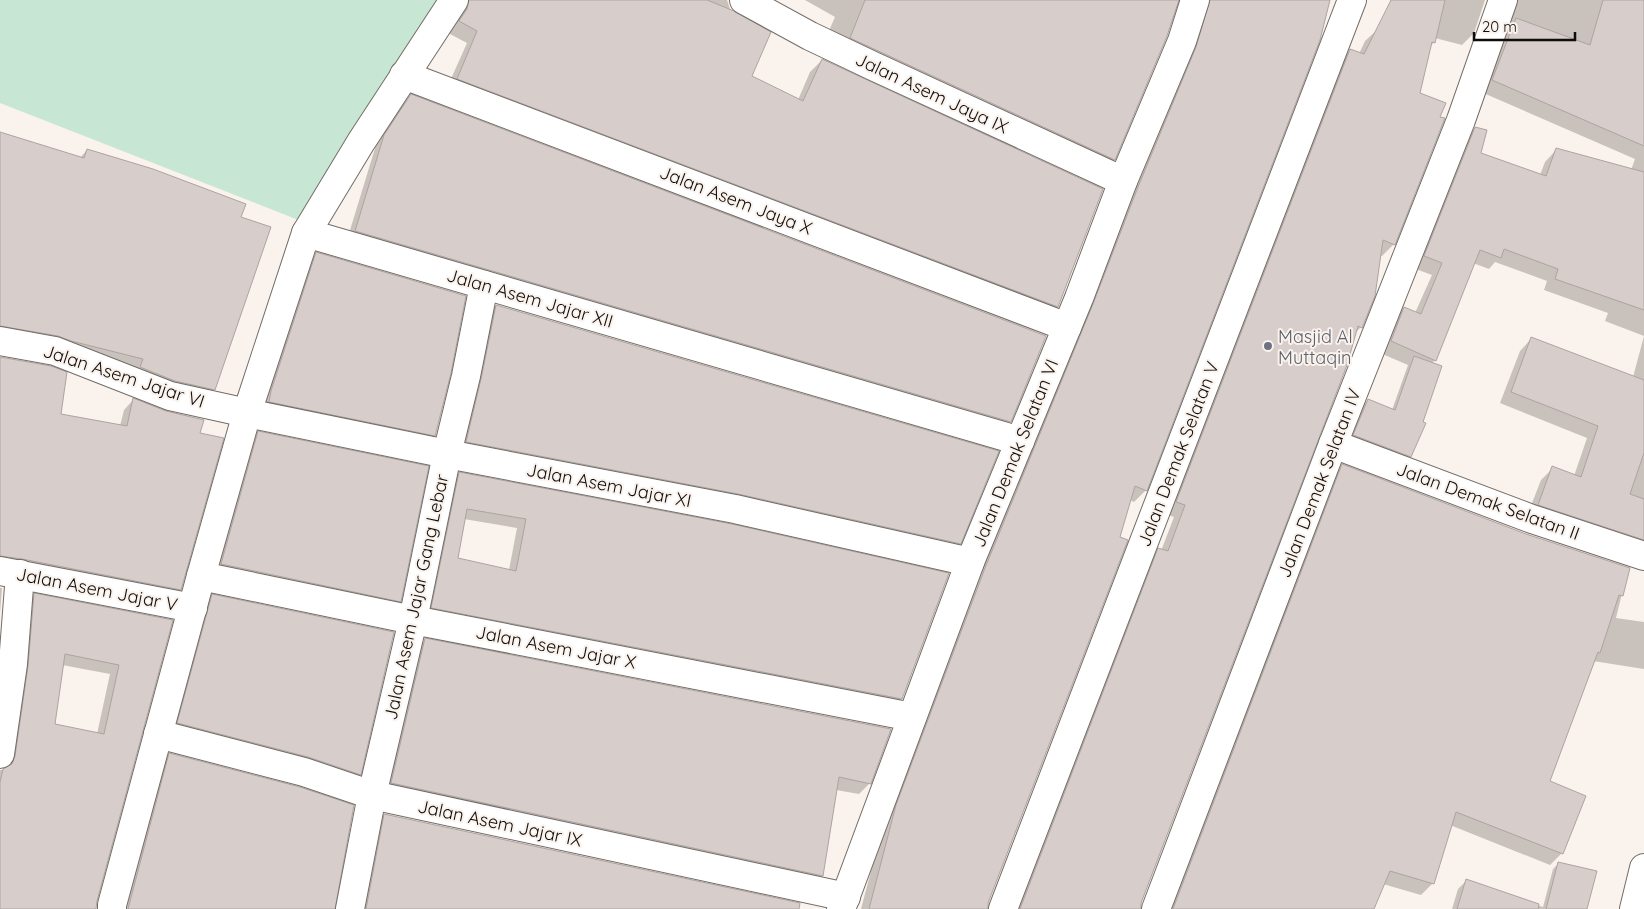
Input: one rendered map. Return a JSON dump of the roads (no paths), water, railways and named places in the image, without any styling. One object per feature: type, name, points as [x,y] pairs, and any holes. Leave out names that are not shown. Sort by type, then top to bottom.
[{"type":"main road","points":[[112,907],[247,413],[306,233],[404,75],[454,0]]},
{"type":"main road","name":"Jalan Asem Jaya IX","points":[[744,0],[810,36],[1123,181]]},
{"type":"main road","name":"Jalan Demak Selatan VI","points":[[844,903],[970,562],[1067,327],[1123,181],[1182,41],[1196,0]]},
{"type":"main road","name":"Jalan Demak Selatan V","points":[[1003,909],[1352,0]]},
{"type":"main road","name":"Jalan Demak Selatan IV","points":[[1156,909],[1333,444],[1460,120],[1503,0]]},
{"type":"main road","name":"Jalan Asem Jaya X","points":[[404,75],[1067,327]]},
{"type":"main road","name":"Jalan Asem Jajar XII","points":[[306,233],[1020,441]]},
{"type":"main road","name":"Jalan Asem Jajar Gang Lebar","points":[[350,909],[372,795],[413,620],[484,285]]},
{"type":"main road","name":"Jalan Asem Jajar VI","points":[[0,340],[55,351],[170,396],[247,413]]},
{"type":"main road","name":"Jalan Asem Jajar XI","points":[[247,413],[447,454],[736,509],[970,562]]},
{"type":"main road","name":"Jalan Demak Selatan II","points":[[1333,444],[1532,519],[1644,556]]},
{"type":"main road","points":[[0,754],[13,664],[10,572]]},
{"type":"main road","name":"Jalan Asem Jajar V","points":[[10,572],[193,608]]},
{"type":"main road","name":"Jalan Asem Jajar X","points":[[201,576],[413,620],[912,716]]},
{"type":"main road","name":"Jalan Asem Jajar IX","points":[[158,734],[304,772],[372,795],[844,903]]},
{"type":"main road","points":[[1634,909],[1644,868]]},
{"type":"place","name":"Masjid Al Muttaqin","points":[[1268,346]]}]
